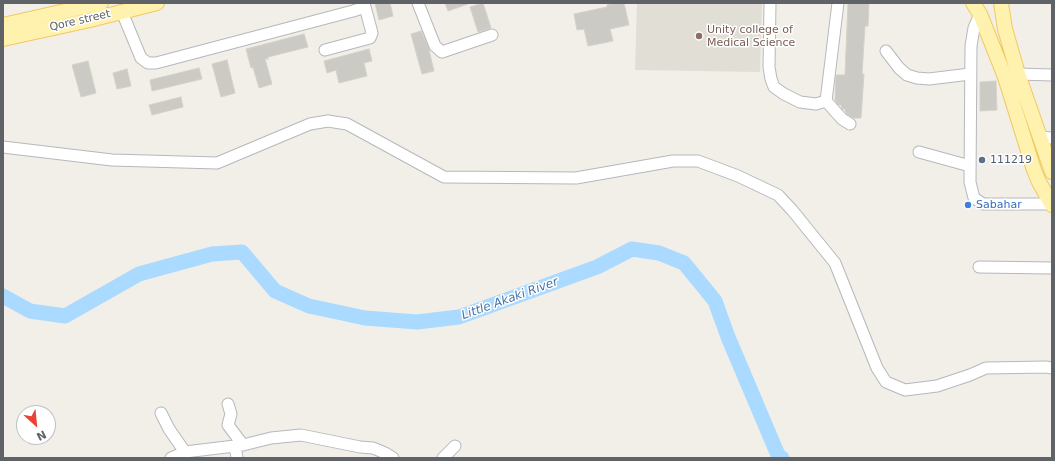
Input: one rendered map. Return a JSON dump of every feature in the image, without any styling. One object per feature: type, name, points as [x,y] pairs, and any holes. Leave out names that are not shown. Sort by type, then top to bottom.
[{"type":"main road","name":"Qore street","points":[[3,25],[61,14],[101,3]]},
{"type":"main road","name":"Qore street","points":[[3,39],[61,14],[122,12],[157,3]]},
{"type":"main road","points":[[1001,3],[1005,29],[1018,74],[1046,138],[1052,172]]},
{"type":"main road","points":[[977,9],[1005,77],[1034,170],[1052,204]]},
{"type":"street","points":[[418,3],[435,46],[442,52],[492,35]]},
{"type":"street","points":[[770,3],[770,80],[774,87],[800,102],[816,104],[826,101]]},
{"type":"street","points":[[838,3],[826,101],[842,119],[850,124]]},
{"type":"street","points":[[122,12],[141,58],[148,63],[156,63],[352,11],[365,5],[372,33],[370,38],[325,50]]},
{"type":"street","points":[[977,9],[970,46],[970,182],[974,198],[983,204],[1052,204]]},
{"type":"street","points":[[886,51],[899,68],[907,75],[917,78],[929,79],[970,74]]},
{"type":"street","points":[[1018,74],[1052,75]]},
{"type":"street","points":[[3,147],[112,160],[217,163],[310,124],[328,120],[347,124],[444,177],[576,178],[674,162],[698,161],[738,176],[778,195],[792,210],[835,263],[877,368],[886,382],[905,390],[936,386],[986,368],[1052,368]]},
{"type":"street","points":[[919,152],[970,166]]},
{"type":"street","points":[[979,268],[1052,268]]},
{"type":"street","points":[[228,404],[231,414],[228,425],[239,445],[236,458]]},
{"type":"street","points":[[161,413],[169,429],[185,452]]},
{"type":"street","points":[[171,458],[185,452],[239,445],[271,438],[301,435],[360,447],[374,448],[393,458]]},
{"type":"street","points":[[443,458],[455,446]]},
{"type":"shaded area","name":"Unity college of Medical Science","points":[[637,3],[762,3],[760,72],[635,70]]},
{"type":"building","points":[[375,3],[390,3],[393,16],[379,20]]},
{"type":"building","points":[[445,3],[468,3],[468,4],[448,11]]},
{"type":"building","points":[[483,3],[491,28],[478,32],[470,7]]},
{"type":"building","points":[[624,3],[629,25],[610,29],[613,41],[588,46],[584,29],[577,30],[574,14],[607,7],[607,5]]},
{"type":"building","points":[[848,3],[869,3],[868,26],[865,26],[861,118],[853,118],[847,114],[845,109],[842,109],[841,105],[838,105],[835,100],[836,75],[845,75]]},
{"type":"building","points":[[421,31],[428,46],[434,71],[422,74],[411,34]]},
{"type":"building","points":[[304,34],[308,47],[265,59],[272,84],[259,88],[253,67],[251,68],[246,49]]},
{"type":"building","points":[[369,49],[372,61],[364,63],[367,76],[339,83],[336,70],[327,73],[324,61]]},
{"type":"building","points":[[227,60],[235,93],[221,97],[212,64]]},
{"type":"building","points":[[88,61],[96,93],[81,97],[72,65]]},
{"type":"building","points":[[199,68],[202,79],[152,91],[150,80]]},
{"type":"building","points":[[127,69],[131,86],[117,89],[113,73]]},
{"type":"building","points":[[996,81],[997,110],[980,111],[980,82]]},
{"type":"building","points":[[181,97],[183,107],[152,115],[149,105]]},
{"type":"waterway","name":"Little Akaki River","points":[[3,296],[30,311],[65,316],[139,274],[212,254],[242,252],[275,291],[309,306],[365,318],[417,322],[459,317],[597,267],[632,249],[659,253],[684,263],[715,301],[728,337],[778,455],[782,458]]},
{"type":"place","name":"Unity college of Medical Science","points":[[699,36]]},
{"type":"place","name":"111219","points":[[982,160]]},
{"type":"place","name":"Sabahar","points":[[968,205]]}]
